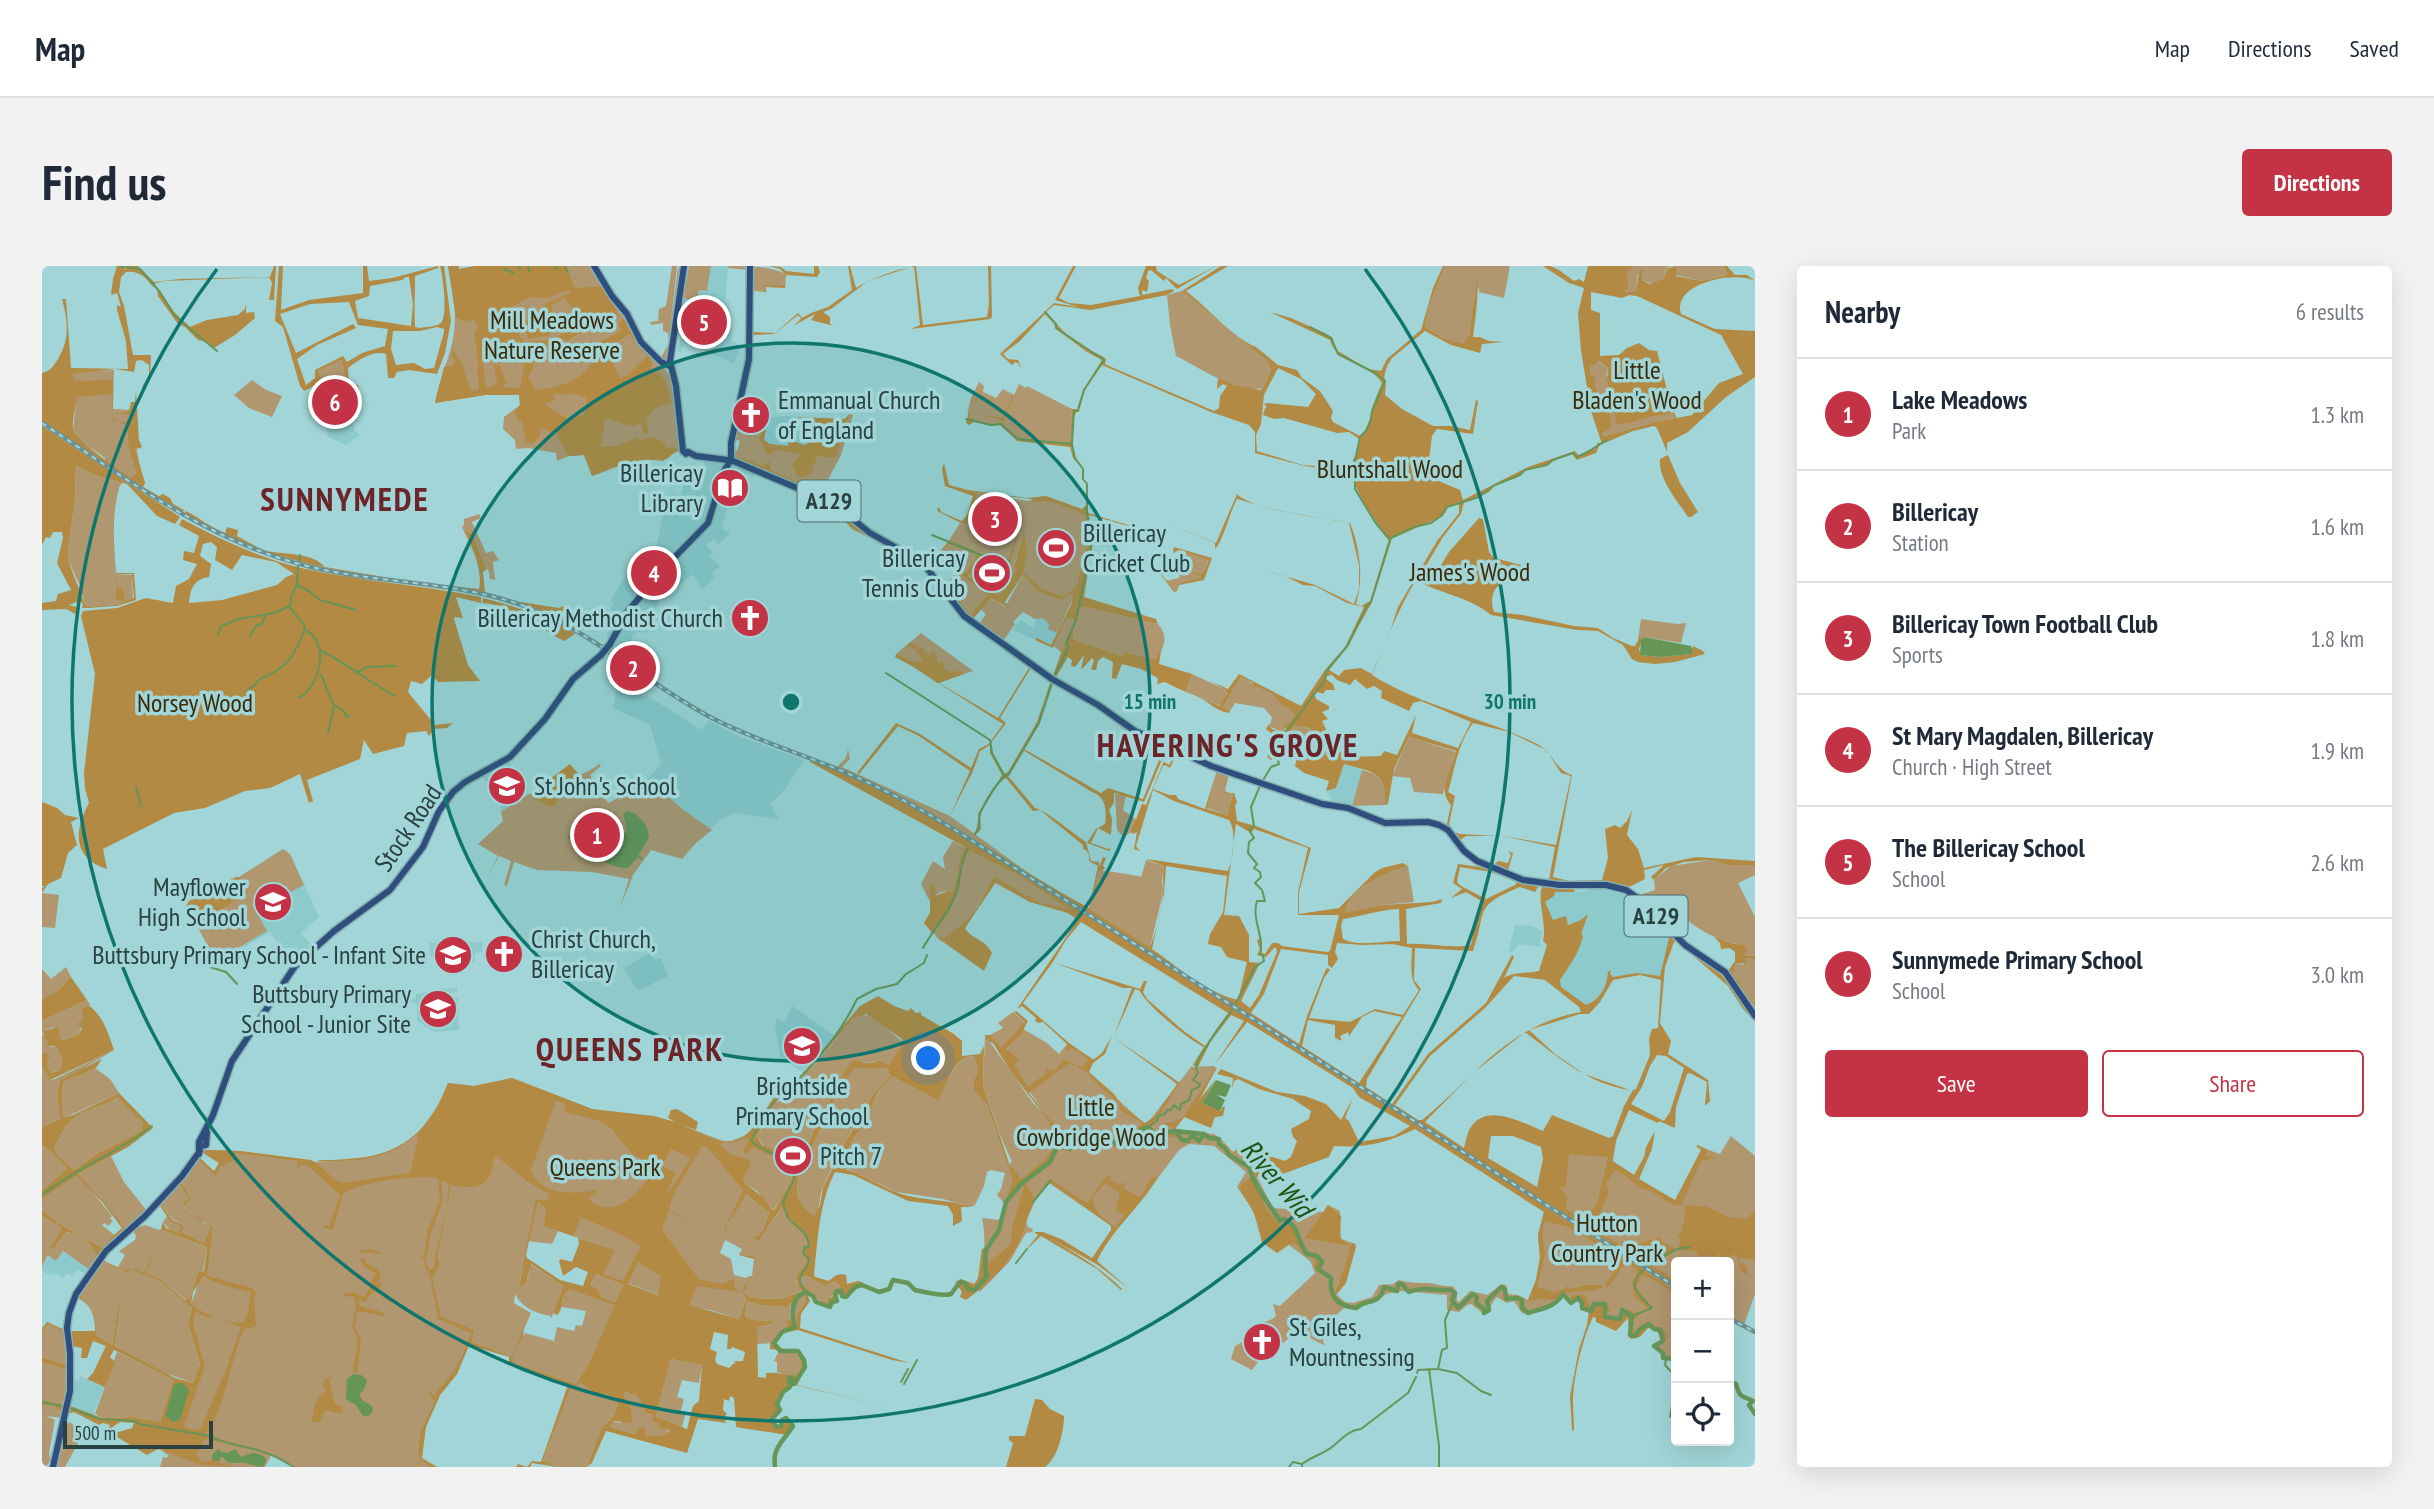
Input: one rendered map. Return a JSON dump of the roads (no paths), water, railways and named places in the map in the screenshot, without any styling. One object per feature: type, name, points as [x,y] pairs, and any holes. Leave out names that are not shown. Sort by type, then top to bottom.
[{"type":"main road","points":[[594,266],[612,296],[627,314],[639,340],[659,361],[669,364],[684,266]]},
{"type":"main road","name":"Stock Road","points":[[53,1467],[70,1391],[67,1328],[76,1294],[106,1251],[145,1216],[182,1176],[202,1145],[236,1054],[295,966],[327,936],[390,890],[423,847],[439,811],[453,792],[465,782],[510,758],[541,724],[566,687],[601,655],[628,611],[668,564],[706,527],[730,461],[731,443],[750,354],[750,268]]},
{"type":"main road","name":"A129","points":[[669,364],[676,386],[682,440],[686,450],[696,456],[730,461],[833,503],[870,533],[922,562],[964,616],[1053,680],[1098,705],[1135,731],[1195,760],[1322,804],[1348,808],[1385,823],[1428,822],[1438,825],[1448,830],[1464,851],[1477,861],[1523,880],[1550,885],[1606,884],[1626,890],[1642,901],[1685,945],[1725,972],[1755,1016]]},
{"type":"waterway","points":[[120,266],[140,269],[160,292],[175,316],[217,351]]},
{"type":"waterway","points":[[528,266],[529,271]]},
{"type":"waterway","points":[[565,266],[568,272]]},
{"type":"waterway","points":[[504,269],[513,273]]},
{"type":"waterway","points":[[1045,312],[1056,324],[1056,328],[1104,360],[1084,390],[1078,411],[1074,411],[1072,444],[1075,458],[1083,469],[1083,479],[1087,484],[1087,512],[1092,542],[1076,620],[1066,644],[1069,646],[1054,677]]},
{"type":"waterway","points":[[1310,327],[1331,338],[1338,354],[1385,381],[1371,420],[1360,437],[1350,470],[1355,489],[1389,539]]},
{"type":"waterway","points":[[966,419],[991,425],[1001,424],[1018,439],[1072,444]]},
{"type":"waterway","points":[[1262,782],[1271,767],[1279,764],[1275,749],[1325,680],[1326,672],[1348,645],[1371,602],[1391,538],[1414,527],[1431,523],[1441,516],[1447,507],[1479,497],[1495,485],[1520,475],[1525,470],[1547,465],[1573,453],[1576,457],[1607,440]]},
{"type":"waterway","points":[[932,535],[981,555],[1010,561]]},
{"type":"waterway","points":[[299,562],[300,555]]},
{"type":"waterway","points":[[298,565],[297,584],[291,597],[290,608],[304,624],[305,630],[313,636],[320,654],[317,675],[299,698]]},
{"type":"waterway","points":[[297,585],[320,600],[356,610]]},
{"type":"waterway","points":[[218,635],[221,626],[239,619],[274,613],[290,606]]},
{"type":"waterway","points":[[250,636],[257,625],[262,624],[265,616]]},
{"type":"waterway","points":[[246,695],[248,689],[260,679],[270,675],[289,660],[305,630]]},
{"type":"waterway","points":[[320,650],[395,696]]},
{"type":"waterway","points":[[356,673],[367,667],[396,666]]},
{"type":"waterway","points":[[886,673],[990,740],[992,753],[1004,775]]},
{"type":"waterway","points":[[321,675],[334,706],[328,733]]},
{"type":"waterway","points":[[975,834],[986,801],[996,785],[1009,774],[1039,723],[1052,683]]},
{"type":"waterway","points":[[336,706],[345,712],[346,717],[350,716]]},
{"type":"waterway","points":[[1148,1127],[1174,1105],[1180,1110],[1181,1104],[1189,1100],[1192,1090],[1199,1087],[1200,1084],[1193,1080],[1198,1073],[1196,1068],[1199,1058],[1231,1012],[1255,967],[1264,961],[1260,954],[1261,941],[1256,908],[1257,901],[1265,901],[1262,890],[1255,883],[1261,877],[1260,872],[1254,868],[1257,864],[1248,853],[1249,842],[1254,838],[1249,830],[1254,826],[1251,807],[1260,786]]},
{"type":"waterway","points":[[136,787],[141,806]]},
{"type":"waterway","points":[[923,948],[955,896],[968,849]]},
{"type":"waterway","points":[[638,856],[642,859]]},
{"type":"waterway","points":[[764,1117],[828,1046],[857,999],[876,989],[897,984],[906,974],[924,963],[927,955]]},
{"type":"waterway","points":[[210,967],[226,972],[237,984]]},
{"type":"waterway","points":[[762,1120],[751,1140],[755,1145],[786,1161],[794,1173],[783,1202],[789,1219],[804,1233],[808,1241],[809,1247],[804,1247],[803,1253],[809,1259],[808,1265],[800,1276],[805,1292]]},
{"type":"waterway","points":[[42,1195],[152,1126]]},
{"type":"waterway","name":"River Wid","points":[[775,1467],[776,1451],[793,1426],[786,1418],[782,1420],[781,1426],[776,1427],[772,1419],[780,1410],[777,1404],[783,1392],[790,1387],[789,1378],[791,1377],[794,1384],[805,1367],[798,1351],[780,1351],[774,1343],[782,1332],[795,1327],[793,1307],[800,1295],[805,1292],[813,1296],[816,1302],[830,1307],[831,1302],[837,1301],[837,1291],[841,1291],[842,1296],[846,1297],[855,1287],[862,1285],[879,1292],[889,1289],[893,1280],[908,1283],[915,1290],[938,1295],[951,1294],[960,1282],[965,1283],[968,1289],[975,1290],[987,1276],[986,1250],[999,1230],[1006,1202],[1021,1184],[1050,1162],[1058,1145],[1070,1149],[1071,1139],[1076,1136],[1086,1138],[1092,1146],[1109,1136],[1112,1143],[1117,1143],[1148,1127],[1155,1134],[1175,1131],[1182,1140],[1188,1141],[1194,1137],[1199,1141],[1204,1134],[1209,1138],[1219,1139],[1219,1144],[1229,1155],[1249,1167],[1255,1182],[1280,1221],[1283,1219],[1293,1225],[1307,1254],[1317,1256],[1322,1262],[1318,1269],[1331,1278],[1333,1295],[1344,1305],[1356,1308],[1379,1297],[1384,1287],[1397,1291],[1398,1284],[1402,1284],[1409,1292],[1425,1289],[1451,1290],[1455,1293],[1452,1300],[1458,1308],[1473,1294],[1484,1313],[1489,1310],[1487,1301],[1501,1287],[1505,1289],[1506,1299],[1522,1300],[1522,1308],[1528,1313],[1552,1305],[1563,1294],[1571,1303],[1578,1298],[1582,1308],[1591,1311],[1594,1304],[1605,1304],[1605,1317],[1620,1319],[1622,1310],[1632,1316],[1630,1335],[1635,1336],[1649,1324],[1660,1330],[1663,1341],[1654,1346],[1663,1353],[1663,1358],[1671,1359]]},
{"type":"waterway","points":[[1175,1131],[1204,1134]]},
{"type":"waterway","points":[[1033,1202],[1051,1180]]},
{"type":"waterway","points":[[1677,1249],[1690,1247]]},
{"type":"waterway","points":[[1016,1263],[1027,1249]]},
{"type":"waterway","points":[[1651,1263],[1675,1250]]},
{"type":"waterway","points":[[1632,1316],[1652,1308],[1639,1295],[1634,1285],[1638,1275],[1650,1264]]},
{"type":"waterway","points":[[1417,1373],[1418,1370],[1438,1369],[1442,1350],[1447,1348],[1445,1320],[1453,1302]]},
{"type":"waterway","points":[[1666,1359],[1665,1365],[1671,1372]]},
{"type":"waterway","points":[[904,1384],[917,1360]]},
{"type":"waterway","points":[[901,1382],[908,1369]]},
{"type":"waterway","points":[[1429,1369],[1439,1446],[1439,1467]]},
{"type":"waterway","points":[[1438,1369],[1457,1373],[1491,1395]]},
{"type":"waterway","points":[[1302,1467],[1302,1464],[1348,1433],[1361,1429],[1408,1393],[1416,1377]]},
{"type":"waterway","points":[[1670,1417],[1676,1383]]},
{"type":"waterway","name":"River Wid","points":[[1732,1383],[1736,1384],[1742,1396],[1753,1401],[1749,1405],[1755,1414]]},
{"type":"waterway","points":[[42,1402],[65,1407]]},
{"type":"waterway","points":[[70,1408],[100,1419],[136,1421],[139,1424],[211,1436],[263,1452],[294,1467]]},
{"type":"waterway","points":[[1289,1467],[1293,1462],[1302,1464]]},
{"type":"railway","points":[[42,423],[170,507],[238,542],[273,556],[337,573],[445,587],[524,606],[574,630],[666,691],[714,719],[902,799],[1671,1284]]},
{"type":"railway","points":[[1733,1320],[1755,1332]]},
{"type":"place","name":"The Billericay School","points":[[704,322]]},
{"type":"place","name":"Sunnymede Primary School","points":[[335,402]]},
{"type":"place","name":"Emmanual Church of England","points":[[751,415]]},
{"type":"place","name":"Billericay Library","points":[[730,488]]},
{"type":"place","name":"Billericay Town Football Club","points":[[995,519]]},
{"type":"place","name":"Billericay Cricket Club","points":[[1056,548]]},
{"type":"place","name":"St Mary Magdalen, Billericay","points":[[654,573]]},
{"type":"place","name":"Billericay Tennis Club","points":[[992,573]]},
{"type":"place","name":"Billericay Methodist Church","points":[[750,618]]},
{"type":"place","name":"Billericay","points":[[633,668]]},
{"type":"place","name":"St John's School","points":[[507,786]]},
{"type":"place","name":"Lake Meadows","points":[[597,835]]},
{"type":"place","name":"Mayflower High School","points":[[273,902]]},
{"type":"place","name":"Christ Church, Billericay","points":[[504,954]]},
{"type":"place","name":"Buttsbury Primary School - Infant Site","points":[[453,955]]},
{"type":"place","name":"Buttsbury Primary School - Junior Site","points":[[438,1009]]},
{"type":"place","name":"Brightside Primary School","points":[[802,1046]]},
{"type":"place","name":"Pitch 7","points":[[793,1156]]},
{"type":"place","name":"St Giles, Mountnessing","points":[[1262,1342]]},
{"type":"district","name":"SUNNYMEDE","points":[[345,499]]},
{"type":"district","name":"HAVERING'S GROVE","points":[[1228,745]]},
{"type":"district","name":"QUEENS PARK","points":[[630,1049]]},
{"type":"park label","name":"Mill Meadows Nature Reserve","points":[[552,335]]},
{"type":"park label","name":"Little Bladen's Wood","points":[[1637,385]]},
{"type":"park label","name":"Bluntshall Wood","points":[[1390,469]]},
{"type":"park label","name":"James's Wood","points":[[1470,572]]},
{"type":"park label","name":"Norsey Wood","points":[[195,703]]},
{"type":"park label","name":"Little Cowbridge Wood","points":[[1091,1122]]},
{"type":"park label","name":"Queens Park","points":[[605,1167]]},
{"type":"park label","name":"Hutton Country Park","points":[[1607,1238]]}]
